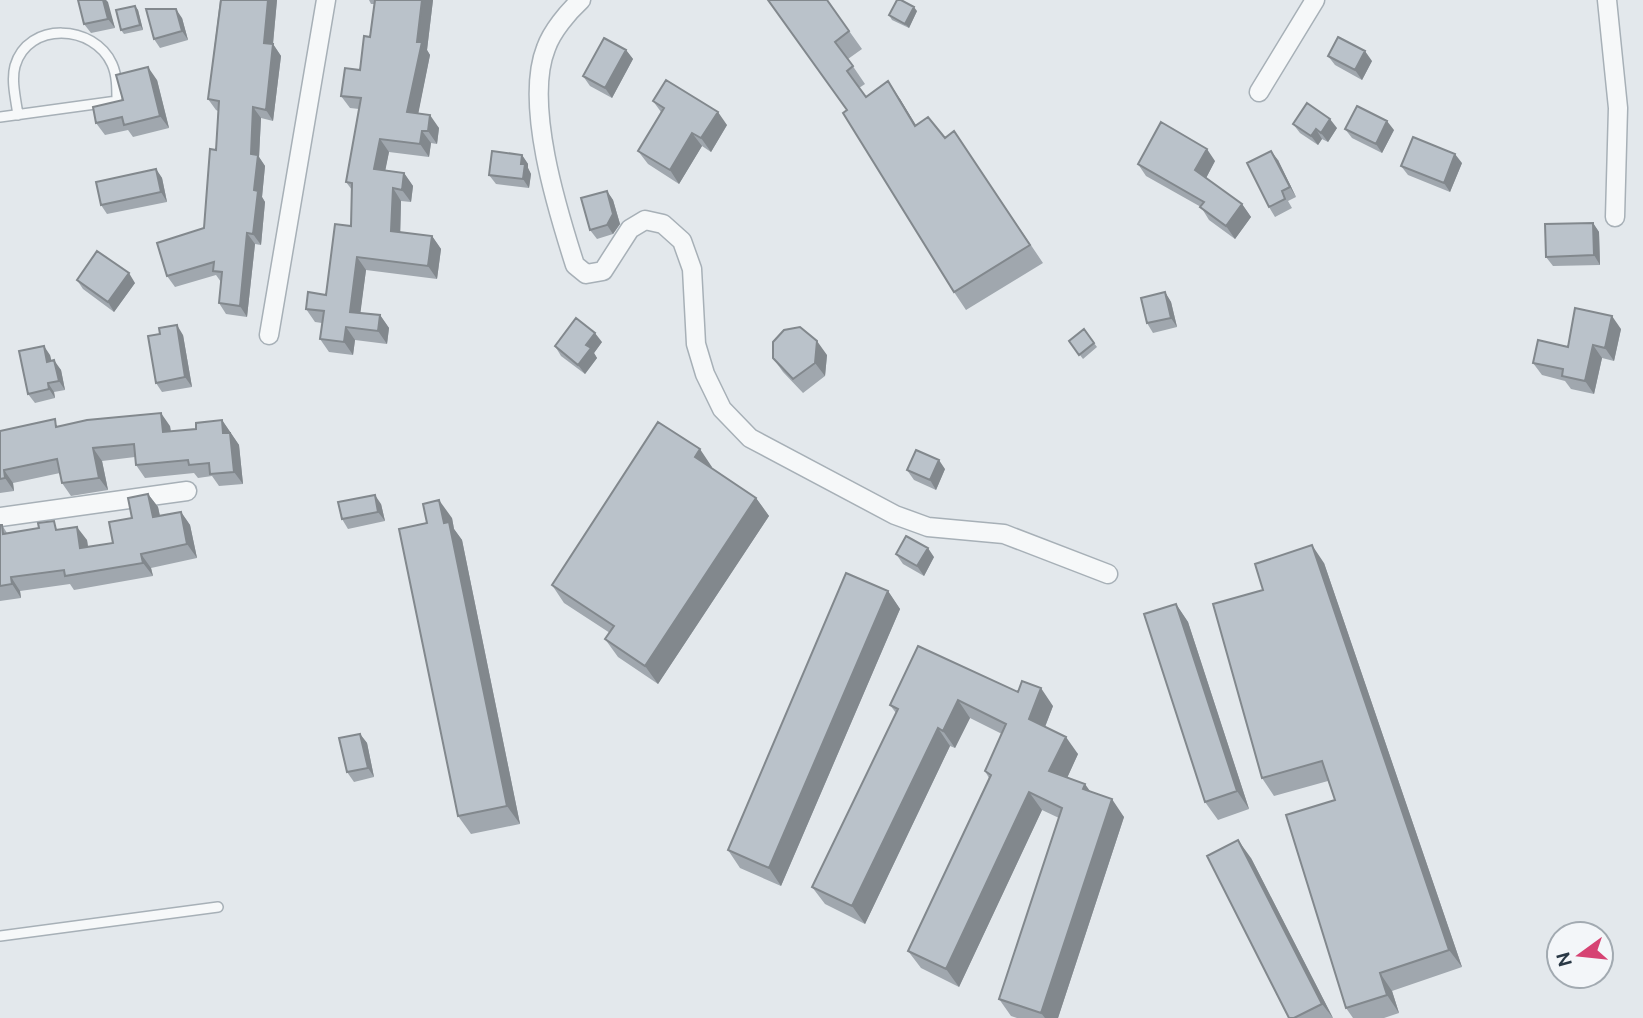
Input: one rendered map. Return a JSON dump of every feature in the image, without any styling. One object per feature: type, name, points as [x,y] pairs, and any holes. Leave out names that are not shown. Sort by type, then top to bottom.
[{"type":"street","points":[[270,335],[326,0]]},
{"type":"street","points":[[581,0],[570,11],[546,47],[539,80],[538,107],[575,265],[586,274],[603,271],[630,229],[645,220],[663,224],[682,241],[692,269],[696,344],[705,374],[722,409],[750,438],[895,515],[928,527],[1004,534],[1108,574]]},
{"type":"street","points":[[1259,92],[1315,0]]},
{"type":"street","points":[[1607,0],[1618,108],[1615,217]]},
{"type":"street","points":[[0,517],[187,491]]},
{"type":"lane","points":[[0,117],[18,115],[117,101],[115,72],[107,56],[92,40],[70,32],[37,39],[23,51],[15,66],[18,115]]},
{"type":"lane","points":[[0,936],[218,907]]},
{"type":"building","points":[[78,0],[103,0],[108,19],[84,24]]},
{"type":"building","points":[[221,0],[268,0],[264,43],[273,44],[266,110],[253,107],[251,154],[258,155],[254,190],[258,191],[253,234],[247,233],[240,306],[219,303],[222,272],[213,271],[214,262],[167,276],[157,243],[204,228],[210,149],[216,150],[219,101],[208,99]]},
{"type":"building","points":[[375,0],[422,0],[417,42],[422,42],[407,112],[430,115],[428,131],[422,131],[420,144],[380,139],[374,169],[404,173],[402,190],[393,188],[391,231],[432,236],[428,266],[357,257],[350,312],[380,315],[378,331],[346,327],[344,342],[320,339],[324,311],[306,309],[308,292],[326,295],[335,224],[351,226],[352,183],[346,182],[361,98],[341,96],[345,68],[360,70],[364,36],[370,37]]},
{"type":"building","points":[[768,0],[827,0],[849,31],[835,42],[853,66],[847,71],[866,97],[888,81],[915,126],[928,117],[945,138],[954,131],[1030,245],[954,292],[843,113],[847,110]]},
{"type":"building","points":[[897,0],[914,7],[905,24],[889,15]]},
{"type":"building","points":[[135,6],[140,25],[121,30],[116,10]]},
{"type":"building","points":[[146,9],[176,9],[182,31],[154,39]]},
{"type":"building","points":[[1338,37],[1365,51],[1355,70],[1328,56]]},
{"type":"building","points":[[604,38],[626,50],[605,88],[583,76]]},
{"type":"building","points":[[148,67],[160,116],[124,125],[122,117],[96,123],[93,107],[123,100],[116,75]]},
{"type":"building","points":[[666,80],[718,112],[701,138],[692,133],[670,170],[638,151],[664,108],[653,101]]},
{"type":"building","points":[[1307,103],[1330,119],[1321,133],[1316,129],[1311,136],[1293,124]]},
{"type":"building","points":[[1357,106],[1387,121],[1376,144],[1345,129]]},
{"type":"building","points":[[1161,122],[1207,149],[1195,170],[1242,204],[1226,226],[1200,207],[1204,202],[1138,164]]},
{"type":"building","points":[[1413,137],[1455,154],[1444,183],[1401,166]]},
{"type":"building","points":[[492,151],[522,155],[521,164],[525,164],[523,179],[489,175]]},
{"type":"building","points":[[1271,151],[1290,187],[1282,191],[1285,199],[1269,207],[1247,163]]},
{"type":"building","points":[[156,169],[161,192],[101,205],[96,182]]},
{"type":"building","points":[[607,191],[613,214],[607,225],[590,230],[581,198]]},
{"type":"building","points":[[1593,223],[1594,255],[1546,257],[1545,224]]},
{"type":"building","points":[[97,251],[129,273],[108,302],[77,280]]},
{"type":"building","points":[[1165,292],[1171,318],[1147,323],[1141,298]]},
{"type":"building","points":[[1575,308],[1612,316],[1605,348],[1593,345],[1585,381],[1562,376],[1563,369],[1533,363],[1538,340],[1568,347]]},
{"type":"building","points":[[576,318],[595,333],[586,345],[591,348],[578,365],[555,346]]},
{"type":"building","points":[[177,325],[185,377],[156,383],[148,336],[160,334],[159,328]]},
{"type":"building","points":[[800,327],[817,341],[815,363],[793,379],[773,358],[773,342],[784,330]]},
{"type":"building","points":[[1084,329],[1094,343],[1079,355],[1069,341]]},
{"type":"building","points":[[44,346],[47,362],[54,360],[59,381],[48,383],[49,389],[28,394],[19,351]]},
{"type":"building","points":[[161,413],[163,432],[196,429],[196,423],[222,420],[223,433],[230,433],[234,472],[210,474],[209,463],[189,465],[188,460],[136,465],[134,444],[93,448],[99,478],[62,483],[57,459],[4,470],[5,478],[0,479],[0,431],[55,419],[56,427],[87,420]]},
{"type":"building","points":[[658,422],[700,449],[695,457],[756,498],[645,666],[605,639],[614,626],[552,585]]},
{"type":"building","points":[[916,450],[939,460],[930,480],[907,470]]},
{"type":"building","points":[[148,494],[153,517],[181,512],[187,544],[141,554],[143,563],[65,576],[64,570],[11,577],[12,584],[0,586],[0,525],[3,534],[39,528],[38,523],[54,521],[56,530],[77,527],[80,548],[113,543],[109,522],[132,518],[128,498]]},
{"type":"building","points":[[375,495],[378,512],[342,519],[338,502]]},
{"type":"building","points":[[439,500],[444,523],[449,522],[507,806],[458,816],[399,529],[427,523],[423,504]]},
{"type":"building","points":[[906,536],[928,548],[917,566],[896,554]]},
{"type":"building","points":[[1312,545],[1449,950],[1380,973],[1387,995],[1346,1008],[1286,815],[1335,800],[1322,761],[1262,778],[1213,604],[1263,590],[1255,564]]},
{"type":"building","points":[[846,573],[888,591],[769,868],[728,850]]},
{"type":"building","points":[[1176,604],[1237,791],[1205,802],[1144,614]]},
{"type":"building","points":[[918,646],[1018,692],[1022,681],[1041,688],[1029,719],[1066,737],[1049,771],[1085,784],[1083,789],[1112,799],[1041,1013],[999,999],[1062,808],[1029,792],[946,969],[908,951],[991,775],[985,771],[1006,724],[958,700],[943,731],[938,728],[852,906],[812,887],[898,709],[890,705]]},
{"type":"building","points":[[360,734],[368,768],[347,772],[339,738]]},
{"type":"building","points":[[1238,840],[1322,1004],[1294,1018],[1289,1018],[1207,856]]}]
